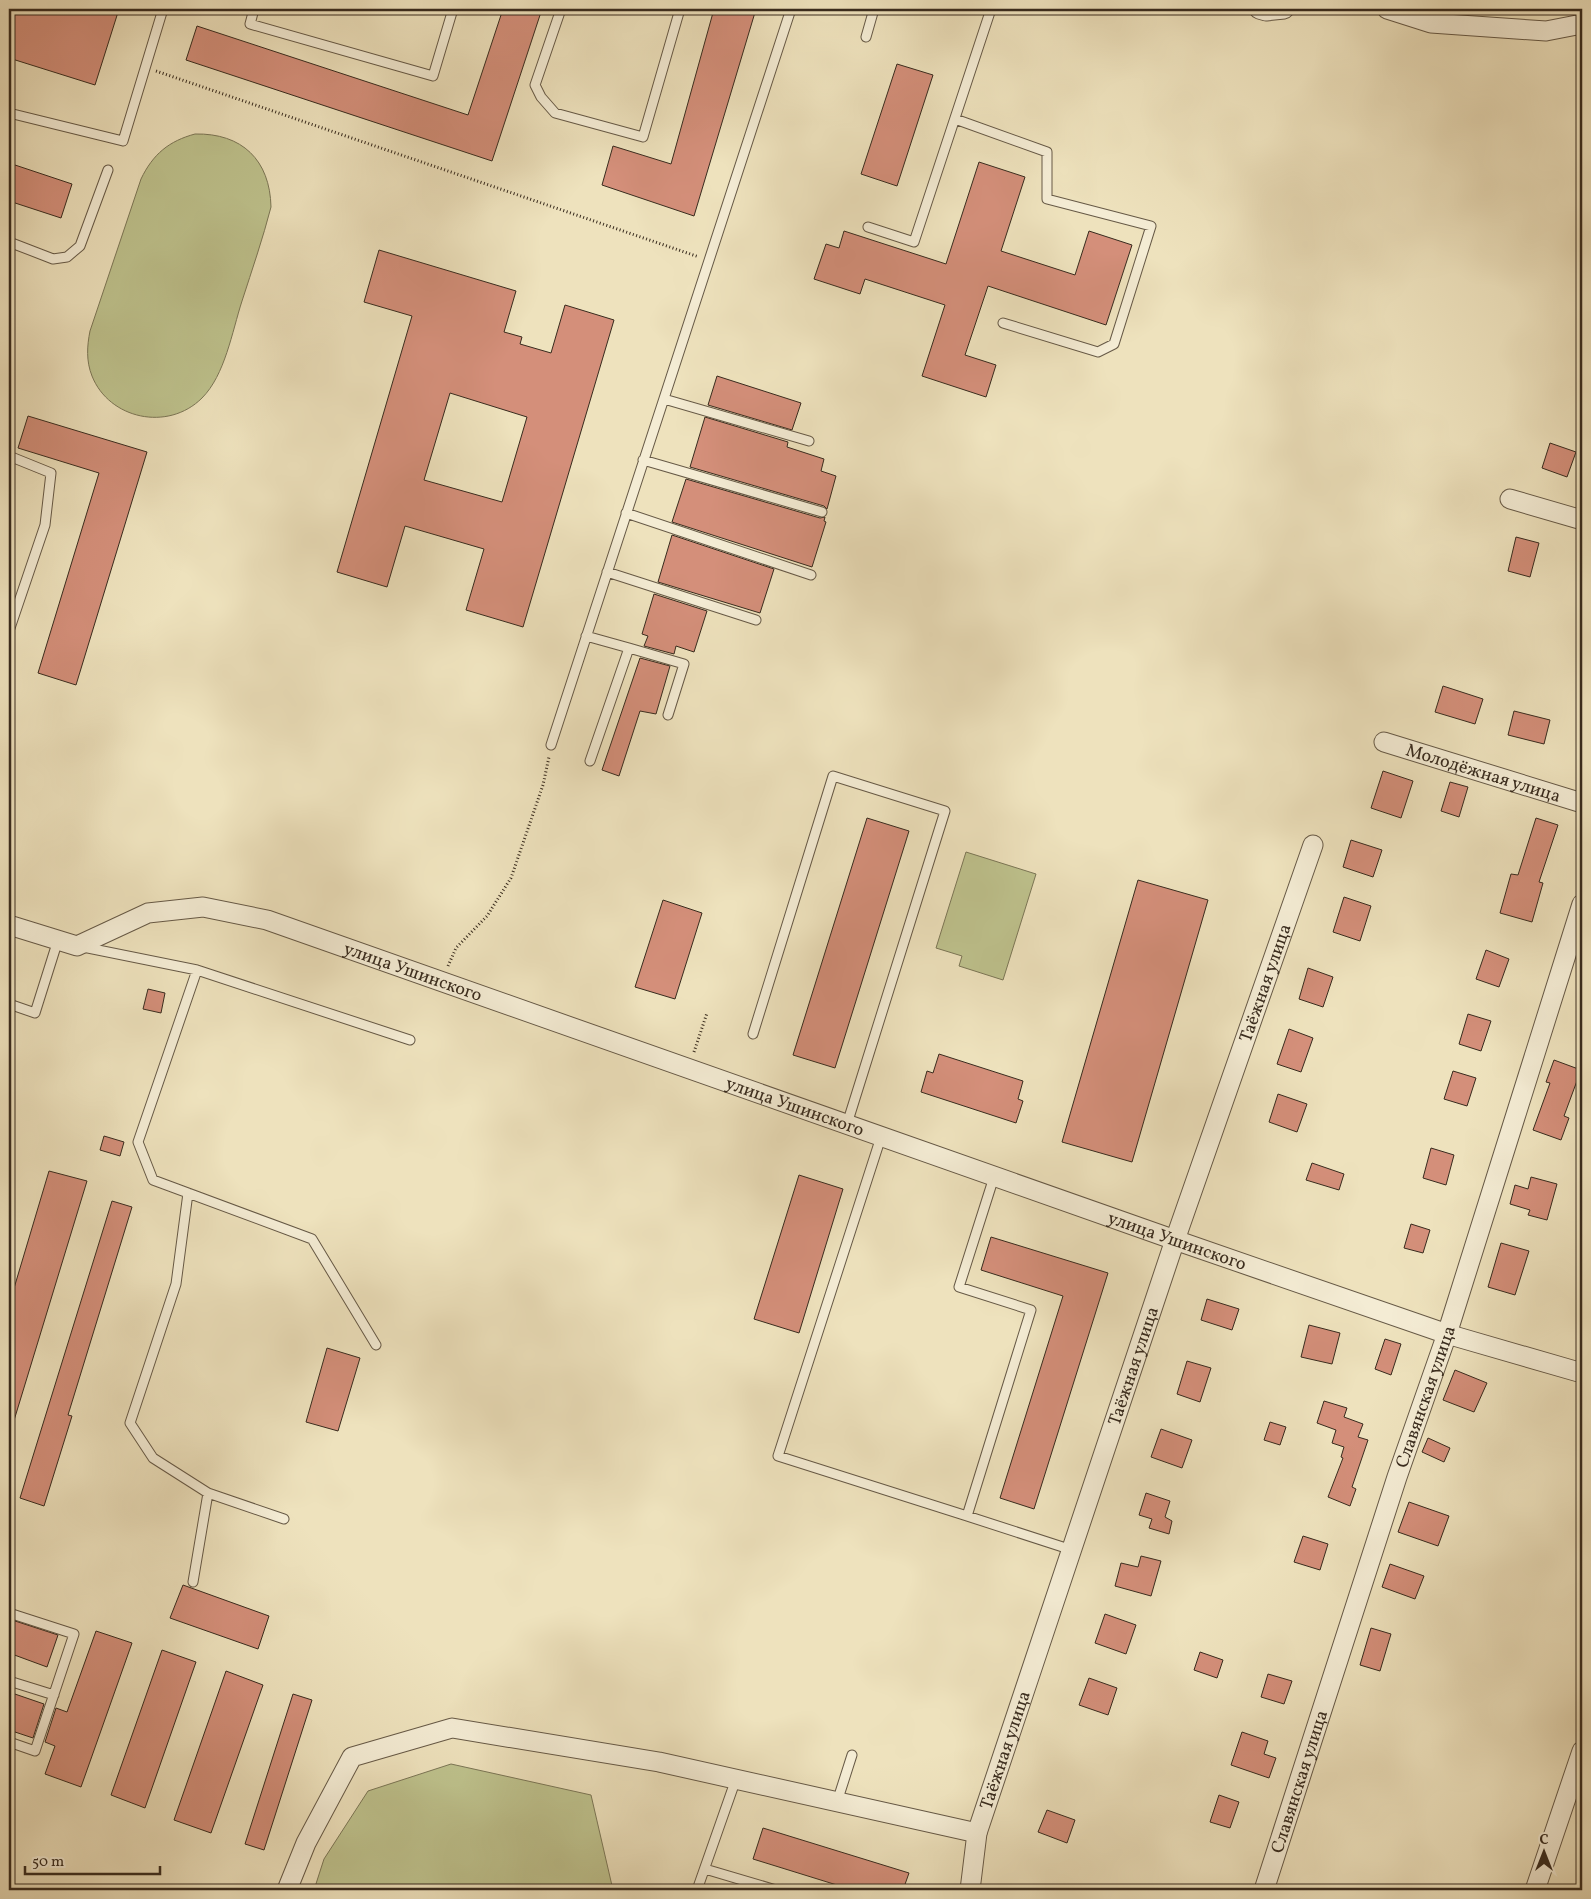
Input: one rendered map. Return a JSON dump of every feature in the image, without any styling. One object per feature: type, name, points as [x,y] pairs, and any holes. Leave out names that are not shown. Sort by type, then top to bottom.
[{"type":"street","points":[[1259,9],[1266,11],[1284,9]]},
{"type":"street","points":[[1386,9],[1440,24],[1546,31],[1582,24]]},
{"type":"street","points":[[1510,500],[1582,520]]},
{"type":"street","name":"Молодёжная улица","points":[[1384,742],[1582,803]]},
{"type":"street","name":"Таёжная улица","points":[[970,1890],[977,1833],[1176,1240],[1313,845]]},
{"type":"street","name":"Славянская улица","points":[[1264,1890],[1397,1477],[1447,1334],[1582,904]]},
{"type":"street","name":"улица Ушинского","points":[[78,946],[148,914],[203,907],[267,920],[441,983],[1447,1334],[1582,1373]]},
{"type":"street","points":[[9,925],[78,946]]},
{"type":"street","points":[[287,1890],[306,1843],[352,1757],[452,1728],[659,1762],[977,1833]]},
{"type":"street","points":[[1535,1890],[1582,1751]]},
{"type":"lane","points":[[9,113],[123,141],[163,9]]},
{"type":"lane","points":[[254,9],[250,24],[433,76],[453,9]]},
{"type":"lane","points":[[561,9],[536,85],[541,97],[555,112],[643,137],[680,9]]},
{"type":"lane","points":[[551,745],[790,9]]},
{"type":"lane","points":[[866,37],[874,9]]},
{"type":"lane","points":[[868,227],[914,242],[991,9]]},
{"type":"lane","points":[[955,119],[1047,152],[1047,199],[1151,226],[1114,344],[1098,352],[1003,323]]},
{"type":"lane","points":[[9,242],[53,258],[67,257],[80,246],[108,170]]},
{"type":"lane","points":[[664,398],[809,441]]},
{"type":"lane","points":[[9,456],[51,473],[45,525],[9,631]]},
{"type":"lane","points":[[644,460],[822,512]]},
{"type":"lane","points":[[626,513],[811,575]]},
{"type":"lane","points":[[607,572],[756,620]]},
{"type":"lane","points":[[586,636],[684,664],[668,715]]},
{"type":"lane","points":[[590,762],[628,648]]},
{"type":"lane","points":[[753,1034],[834,776],[945,811],[847,1124]]},
{"type":"lane","points":[[9,1004],[35,1013],[58,940]]},
{"type":"lane","points":[[78,946],[197,970],[410,1040]]},
{"type":"lane","points":[[197,970],[138,1142],[153,1180],[312,1239],[376,1345]]},
{"type":"lane","points":[[881,1137],[778,1456],[1072,1550]]},
{"type":"lane","points":[[967,1516],[1031,1310],[959,1288],[994,1177]]},
{"type":"lane","points":[[188,1193],[176,1284],[130,1423],[153,1458],[208,1493],[284,1519]]},
{"type":"lane","points":[[193,1582],[208,1493]]},
{"type":"lane","points":[[9,1613],[74,1634],[35,1751],[9,1742]]},
{"type":"lane","points":[[9,1681],[54,1695]]},
{"type":"lane","points":[[837,1802],[852,1755]]},
{"type":"lane","points":[[697,1890],[736,1779]]},
{"type":"lane","points":[[705,1869],[776,1890]]},
{"type":"path","points":[[145,68],[709,260]]},
{"type":"path","points":[[441,983],[456,948],[487,916],[511,878],[543,785],[551,745]]},
{"type":"path","points":[[688,1069],[708,1013]]},
{"type":"green space","points":[[195,134],[227,138],[239,144],[250,153],[259,163],[265,176],[271,207],[227,352],[217,378],[202,398],[188,409],[173,415],[141,416],[125,411],[100,391],[92,376],[88,359],[90,331],[141,179],[151,162],[163,150],[177,140]]},
{"type":"green space","points":[[966,852],[1036,874],[1003,980],[959,966],[962,956],[936,948]]},
{"type":"green space","points":[[451,1764],[591,1795],[613,1890],[314,1890],[324,1859],[368,1791]]},
{"type":"building","points":[[9,9],[119,9],[95,85],[9,58]]},
{"type":"building","points":[[503,9],[542,9],[492,161],[186,60],[197,26],[468,115]]},
{"type":"building","points":[[714,9],[756,9],[694,216],[602,185],[613,146],[671,164]]},
{"type":"building","points":[[897,64],[933,75],[897,186],[861,174]]},
{"type":"building","points":[[979,162],[1025,177],[1001,251],[1075,275],[1089,231],[1132,245],[1106,325],[988,286],[965,355],[996,365],[986,397],[922,376],[945,305],[865,279],[860,294],[814,279],[826,244],[839,248],[844,231],[946,264]]},
{"type":"building","points":[[9,163],[72,184],[61,218],[9,201]]},
{"type":"building","points":[[379,250],[516,291],[504,332],[522,337],[520,344],[551,353],[565,305],[614,320],[523,627],[466,610],[484,549],[405,526],[387,587],[337,572],[412,316],[364,302]],"holes":[[[450,393],[527,417],[502,502],[424,480]]]},
{"type":"building","points":[[717,376],[801,403],[792,430],[708,405]]},
{"type":"building","points":[[28,416],[147,452],[76,685],[38,673],[99,473],[18,448]]},
{"type":"building","points":[[705,417],[788,442],[787,447],[824,459],[821,471],[836,476],[827,509],[824,506],[690,467]]},
{"type":"building","points":[[1550,443],[1576,452],[1567,477],[1542,468]]},
{"type":"building","points":[[686,479],[820,518],[825,517],[824,521],[826,522],[812,567],[672,522]]},
{"type":"building","points":[[672,535],[774,569],[760,613],[658,582]]},
{"type":"building","points":[[1516,537],[1539,543],[1530,577],[1508,571]]},
{"type":"building","points":[[654,594],[707,611],[694,652],[676,646],[674,654],[644,646],[648,636],[642,634]]},
{"type":"building","points":[[640,658],[670,666],[656,714],[640,711],[619,776],[602,770]]},
{"type":"building","points":[[1443,686],[1483,699],[1475,724],[1435,712]]},
{"type":"building","points":[[1514,711],[1550,720],[1544,744],[1508,735]]},
{"type":"building","points":[[1383,771],[1413,781],[1401,818],[1371,808]]},
{"type":"building","points":[[1450,782],[1468,787],[1459,817],[1441,811]]},
{"type":"building","points":[[867,818],[909,831],[835,1068],[793,1055]]},
{"type":"building","points":[[1536,818],[1558,825],[1539,882],[1543,883],[1532,922],[1500,913],[1511,874],[1518,875]]},
{"type":"building","points":[[1351,840],[1382,850],[1373,877],[1343,867]]},
{"type":"building","points":[[1138,880],[1208,900],[1132,1162],[1062,1142]]},
{"type":"building","points":[[1344,897],[1371,906],[1360,941],[1333,932]]},
{"type":"building","points":[[663,900],[702,913],[675,999],[635,987]]},
{"type":"building","points":[[1486,950],[1509,959],[1499,987],[1476,979]]},
{"type":"building","points":[[1308,968],[1333,977],[1323,1007],[1299,999]]},
{"type":"building","points":[[148,989],[165,993],[161,1013],[143,1009]]},
{"type":"building","points":[[1468,1014],[1491,1021],[1481,1051],[1459,1044]]},
{"type":"building","points":[[1289,1029],[1313,1038],[1301,1072],[1277,1064]]},
{"type":"building","points":[[939,1054],[1023,1081],[1018,1099],[1023,1101],[1016,1123],[921,1092],[927,1071],[933,1073]]},
{"type":"building","points":[[1554,1060],[1581,1070],[1564,1116],[1569,1118],[1561,1140],[1533,1130],[1550,1083],[1546,1082]]},
{"type":"building","points":[[1453,1071],[1476,1078],[1467,1106],[1444,1099]]},
{"type":"building","points":[[1278,1094],[1307,1104],[1297,1132],[1269,1122]]},
{"type":"building","points":[[104,1136],[124,1142],[120,1156],[100,1150]]},
{"type":"building","points":[[1431,1148],[1454,1155],[1446,1185],[1423,1178]]},
{"type":"building","points":[[1312,1163],[1344,1174],[1339,1190],[1306,1180]]},
{"type":"building","points":[[49,1171],[87,1181],[12,1427],[9,1427],[9,1305]]},
{"type":"building","points":[[799,1175],[843,1189],[799,1333],[754,1319]]},
{"type":"building","points":[[1531,1177],[1557,1184],[1547,1220],[1528,1215],[1530,1210],[1510,1204],[1515,1185],[1528,1189]]},
{"type":"building","points":[[112,1201],[132,1207],[68,1415],[72,1416],[44,1506],[20,1498]]},
{"type":"building","points":[[1411,1224],[1430,1230],[1423,1253],[1404,1248]]},
{"type":"building","points":[[991,1237],[1108,1273],[1034,1509],[1000,1498],[1063,1296],[981,1270]]},
{"type":"building","points":[[1501,1243],[1529,1251],[1515,1295],[1488,1287]]},
{"type":"building","points":[[1207,1299],[1239,1309],[1232,1330],[1201,1320]]},
{"type":"building","points":[[1309,1325],[1340,1333],[1332,1364],[1301,1357]]},
{"type":"building","points":[[1385,1339],[1401,1344],[1391,1375],[1375,1369]]},
{"type":"building","points":[[327,1348],[360,1358],[338,1431],[306,1422]]},
{"type":"building","points":[[1187,1361],[1211,1368],[1200,1402],[1177,1394]]},
{"type":"building","points":[[1455,1370],[1487,1383],[1474,1412],[1443,1400]]},
{"type":"building","points":[[1324,1401],[1347,1408],[1344,1417],[1363,1424],[1358,1437],[1368,1440],[1352,1487],[1356,1489],[1350,1506],[1328,1497],[1343,1458],[1341,1457],[1344,1447],[1332,1443],[1336,1430],[1317,1423]]},
{"type":"building","points":[[1270,1422],[1286,1427],[1280,1445],[1264,1440]]},
{"type":"building","points":[[1161,1429],[1192,1440],[1182,1468],[1151,1457]]},
{"type":"building","points":[[1428,1438],[1450,1448],[1444,1462],[1422,1452]]},
{"type":"building","points":[[1146,1493],[1170,1501],[1165,1517],[1172,1521],[1169,1534],[1149,1528],[1152,1519],[1139,1515]]},
{"type":"building","points":[[1409,1502],[1449,1516],[1438,1546],[1398,1532]]},
{"type":"building","points":[[1303,1536],[1328,1544],[1320,1570],[1294,1562]]},
{"type":"building","points":[[1141,1556],[1161,1561],[1151,1596],[1115,1586],[1121,1563],[1138,1567]]},
{"type":"building","points":[[1390,1564],[1424,1576],[1415,1599],[1382,1587]]},
{"type":"building","points":[[183,1585],[269,1616],[258,1649],[170,1618]]},
{"type":"building","points":[[1105,1614],[1136,1625],[1126,1654],[1095,1643]]},
{"type":"building","points":[[9,1619],[58,1635],[47,1667],[9,1653]]},
{"type":"building","points":[[1371,1628],[1391,1634],[1380,1671],[1360,1665]]},
{"type":"building","points":[[96,1631],[132,1643],[81,1787],[45,1774],[55,1746],[45,1742],[56,1708],[67,1712]]},
{"type":"building","points":[[162,1650],[196,1662],[145,1808],[111,1795]]},
{"type":"building","points":[[1200,1652],[1223,1660],[1217,1678],[1194,1670]]},
{"type":"building","points":[[226,1671],[263,1685],[211,1833],[174,1820]]},
{"type":"building","points":[[1268,1674],[1292,1681],[1284,1704],[1261,1697]]},
{"type":"building","points":[[1089,1678],[1117,1688],[1108,1715],[1079,1705]]},
{"type":"building","points":[[9,1692],[44,1704],[33,1738],[9,1730]]},
{"type":"building","points":[[293,1694],[312,1700],[264,1850],[245,1844]]},
{"type":"building","points":[[1242,1732],[1268,1741],[1264,1754],[1276,1758],[1269,1778],[1231,1765]]},
{"type":"building","points":[[1219,1795],[1239,1802],[1230,1828],[1210,1822]]},
{"type":"building","points":[[1047,1810],[1075,1820],[1067,1843],[1038,1832]]},
{"type":"building","points":[[763,1828],[909,1873],[903,1890],[853,1890],[753,1859]]}]
